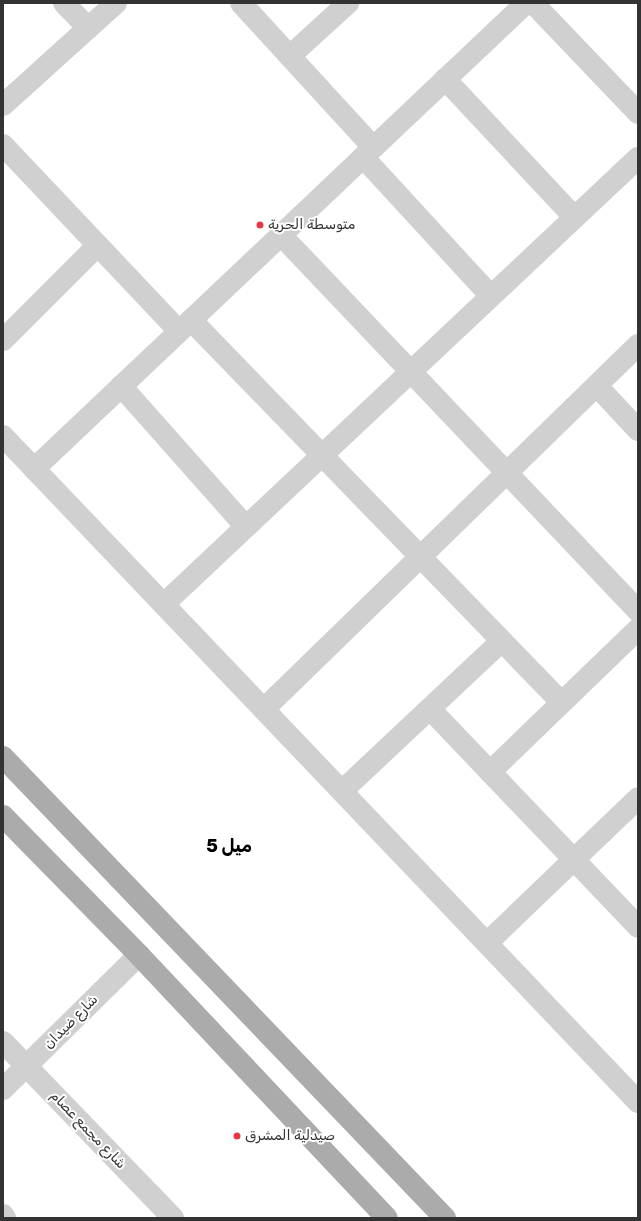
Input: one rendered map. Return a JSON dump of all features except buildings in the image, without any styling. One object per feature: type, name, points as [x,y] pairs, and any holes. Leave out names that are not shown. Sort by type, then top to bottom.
[{"type":"main road","points":[[3,757],[445,1218]]},
{"type":"main road","points":[[3,816],[139,955],[387,1218]]},
{"type":"street","points":[[64,3],[88,28]]},
{"type":"street","points":[[3,105],[116,3]]},
{"type":"street","points":[[241,3],[290,56],[368,152],[491,296]]},
{"type":"street","points":[[290,56],[348,3]]},
{"type":"street","points":[[34,469],[526,3]]},
{"type":"street","points":[[534,3],[638,112]]},
{"type":"street","points":[[446,79],[574,218]]},
{"type":"street","points":[[6,156],[98,245],[322,456],[561,702]]},
{"type":"street","points":[[164,604],[638,158]]},
{"type":"street","points":[[281,235],[638,610]]},
{"type":"street","points":[[3,340],[98,245]]},
{"type":"street","points":[[264,709],[638,345]]},
{"type":"street","points":[[121,386],[246,527]]},
{"type":"street","points":[[597,386],[638,430]]},
{"type":"street","points":[[3,436],[487,944],[636,1095]]},
{"type":"street","points":[[490,772],[638,628]]},
{"type":"street","points":[[342,791],[502,641]]},
{"type":"street","points":[[430,709],[638,927]]},
{"type":"street","points":[[487,944],[638,798]]},
{"type":"street","name":"شارع ضيدان","points":[[3,1089],[139,955]]},
{"type":"street","name":"شارع مجمع عصام","points":[[3,1042],[173,1218]]},
{"type":"street","points":[[3,1215],[6,1218]]},
{"type":"place","name":"متوسطة الحرية","points":[[260,225]]},
{"type":"place","name":"صيدلية المشرق","points":[[237,1136]]},
{"type":"district","name":"5 ميل","points":[[229,846]]}]
